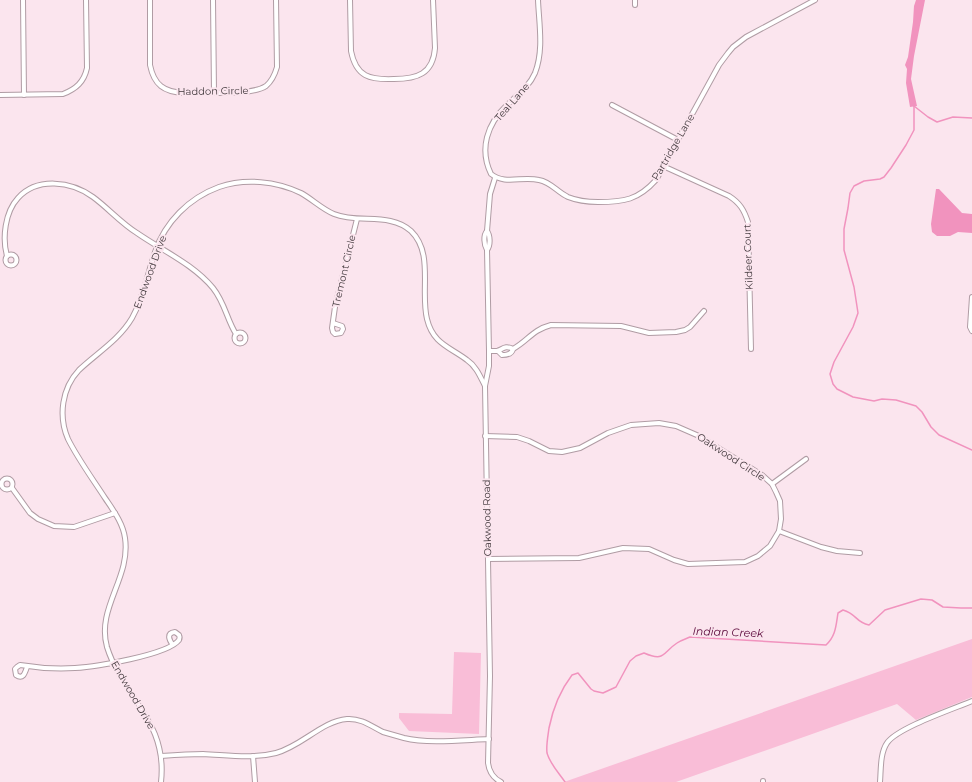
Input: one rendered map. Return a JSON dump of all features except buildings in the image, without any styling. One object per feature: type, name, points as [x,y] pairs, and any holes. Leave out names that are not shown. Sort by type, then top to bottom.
[{"type":"street","points":[[22,0],[24,95]]},
{"type":"street","points":[[0,95],[63,94],[77,87],[84,78],[87,62],[86,0]]},
{"type":"street","name":"Haddon Circle","points":[[150,0],[150,65],[156,80],[163,88],[174,92],[254,91],[266,86],[275,73],[278,61],[276,0]]},
{"type":"street","points":[[213,0],[214,92]]},
{"type":"street","points":[[350,0],[351,51],[353,59],[357,68],[361,72],[368,77],[380,79],[413,78],[420,75],[430,65],[433,58],[434,48],[434,0]]},
{"type":"street","name":"Teal Lane","points":[[495,178],[491,174],[486,164],[486,141],[496,118],[502,110],[526,88],[535,71],[540,43],[538,0]]},
{"type":"street","name":"Partridge Lane","points":[[495,178],[507,180],[538,180],[553,186],[567,196],[578,200],[618,202],[631,199],[642,193],[656,180],[719,65],[733,47],[746,37],[815,0]]},
{"type":"street","points":[[612,105],[678,140]]},
{"type":"street","name":"Kildeer Court","points":[[663,166],[729,196],[738,203],[745,212],[748,222],[751,349]]},
{"type":"street","name":"Oakwood Road","points":[[495,178],[490,194],[487,230],[484,234],[484,244],[487,250],[490,351],[485,386],[485,436],[490,693],[489,768],[496,780],[500,782]]},
{"type":"street","name":"Endwood Drive","points":[[161,782],[158,741],[150,722],[114,662],[107,647],[105,636],[106,620],[114,592],[122,574],[126,552],[125,537],[118,518],[68,439],[63,425],[63,404],[69,385],[78,371],[103,350],[130,321],[144,291],[160,239],[176,215],[194,200],[219,187],[244,182],[259,182],[277,184],[302,194],[333,214],[349,218],[382,219],[396,222],[408,229],[417,238],[423,257],[426,310],[430,327],[442,344],[475,367],[485,386]]},
{"type":"street","points":[[7,256],[6,223],[11,208],[22,194],[28,189],[43,184],[68,186],[93,197],[122,223],[194,270],[209,284],[224,305],[236,334]]},
{"type":"street","name":"Tremont Circle","points":[[333,323],[339,290],[357,219]]},
{"type":"street","points":[[972,297],[970,327],[972,331]]},
{"type":"street","points":[[498,351],[500,354],[507,355],[535,331],[550,325],[621,326],[649,333],[676,332],[690,327],[704,311]]},
{"type":"street","points":[[490,351],[498,351],[505,347],[513,349]]},
{"type":"street","name":"Oakwood Circle","points":[[485,436],[516,437],[529,441],[549,451],[562,452],[580,448],[624,427],[648,423],[668,425],[684,429],[699,436],[756,471],[772,484],[781,507],[779,531],[774,541],[764,552],[750,560],[737,563],[688,564],[643,548],[614,549],[596,555],[579,558],[488,559]]},
{"type":"street","points":[[772,484],[806,459]]},
{"type":"street","points":[[12,488],[30,513],[38,519],[54,526],[74,527],[115,513]]},
{"type":"street","points":[[779,531],[821,547],[837,551],[860,553]]},
{"type":"street","points":[[27,666],[74,668],[96,666],[155,653],[173,645]]},
{"type":"street","points":[[880,782],[884,749],[887,742],[896,734],[906,728],[972,701]]},
{"type":"street","points":[[160,756],[193,754],[253,756],[277,752],[290,748],[326,725],[346,719],[356,719],[391,734],[415,740],[489,740]]},
{"type":"street","points":[[253,756],[255,782]]},
{"type":"shaded area","points":[[916,0],[925,0],[911,79],[917,106],[910,107],[906,83],[907,69],[905,65],[908,57]]},
{"type":"shaded area","points":[[936,189],[939,189],[962,213],[972,214],[972,233],[958,232],[950,236],[937,236],[932,232],[931,224]]},
{"type":"shaded area","points":[[972,639],[972,697],[916,720],[897,704],[676,782],[564,782]]},
{"type":"shaded area","points":[[454,652],[481,653],[479,734],[409,731],[399,718],[399,713],[452,714]]},
{"type":"waterway","name":"Indian Creek","points":[[914,104],[914,130],[891,168],[884,177],[864,181],[854,186],[850,193],[844,229],[844,250],[854,287],[858,313],[853,327],[834,362],[830,374],[833,384],[837,389],[853,397],[874,401],[882,399],[896,400],[916,406],[922,412],[931,427],[939,435],[972,450]]},
{"type":"waterway","points":[[914,106],[937,122],[953,117],[972,118]]},
{"type":"waterway","name":"Indian Creek","points":[[565,782],[548,757],[547,744],[552,714],[563,688],[572,675],[578,673],[591,689],[603,693],[616,687],[630,661],[636,656],[644,653],[656,657],[663,655],[679,642],[690,637],[826,645],[834,634],[838,613],[843,610],[864,624],[869,625],[885,610],[921,599],[932,600],[943,607],[972,608]]}]
